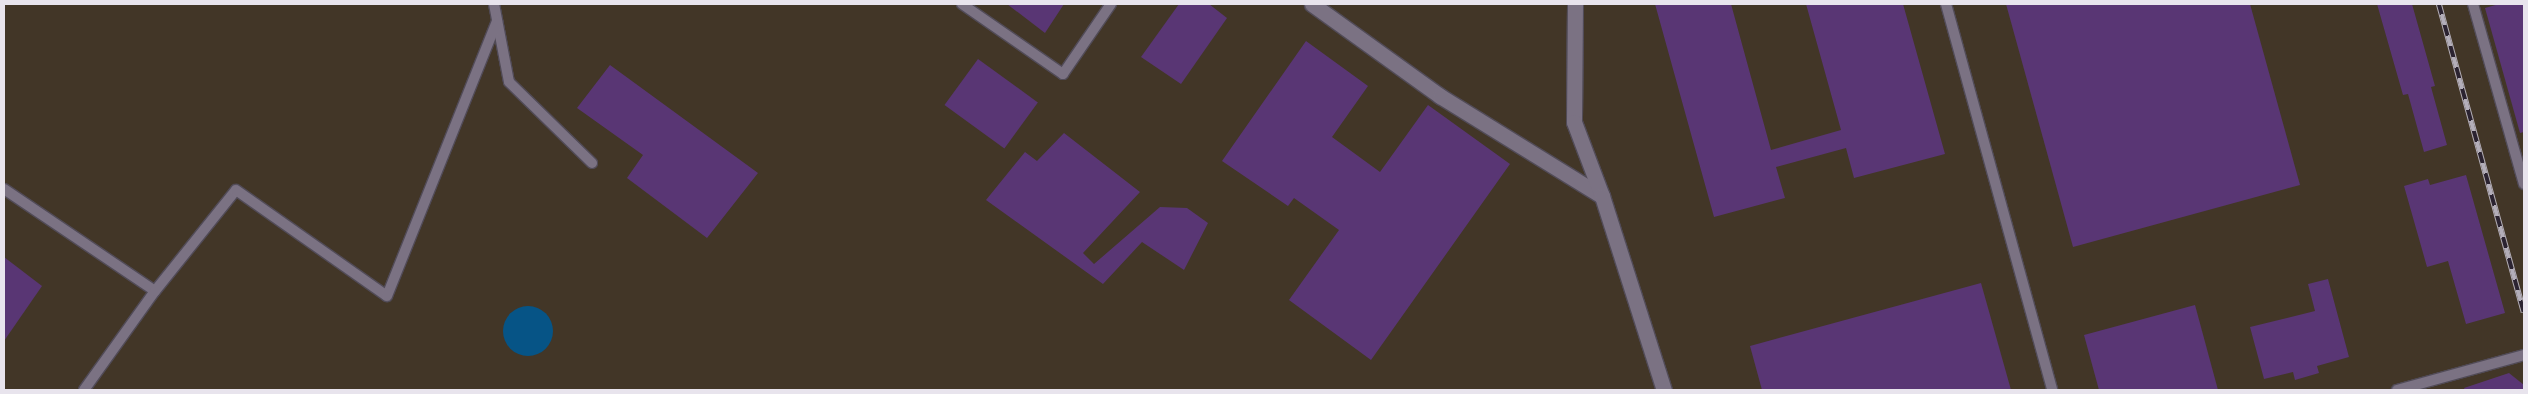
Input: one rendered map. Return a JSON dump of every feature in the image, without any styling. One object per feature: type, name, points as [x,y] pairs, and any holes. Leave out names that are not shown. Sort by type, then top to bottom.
[{"type":"street","points":[[1312,4],[1440,96],[1602,196]]},
{"type":"street","points":[[1575,4],[1574,122],[1602,196],[1664,390]]},
{"type":"lane","points":[[494,4],[508,82],[592,164]]},
{"type":"lane","points":[[962,4],[1063,74],[1111,4]]},
{"type":"lane","points":[[1946,4],[2052,390]]},
{"type":"lane","points":[[2472,4],[2524,184]]},
{"type":"lane","points":[[84,390],[156,291],[236,190],[387,296],[497,21]]},
{"type":"lane","points":[[4,189],[156,291]]},
{"type":"lane","points":[[2397,390],[2524,355]]},
{"type":"shaded area","points":[[4,4],[2524,4],[2524,390],[4,390]]},
{"type":"water","points":[[523,306],[533,306],[546,313],[553,326],[553,336],[546,349],[533,356],[523,356],[514,352],[507,345],[503,336],[503,326],[507,317],[514,310]]},
{"type":"building","points":[[1007,4],[1064,4],[1045,33]]},
{"type":"building","points":[[1179,4],[1209,4],[1227,18],[1181,84],[1141,57]]},
{"type":"building","points":[[1655,4],[1731,4],[1771,150],[1841,130],[1806,4],[1903,4],[1945,154],[1854,178],[1846,148],[1776,167],[1785,198],[1714,217]]},
{"type":"building","points":[[2006,4],[2250,4],[2300,185],[2073,247]]},
{"type":"building","points":[[2377,4],[2412,4],[2435,86],[2431,87],[2447,145],[2424,152],[2408,94],[2403,95]]},
{"type":"building","points":[[2499,4],[2524,4],[2524,132],[2520,133],[2485,8]]},
{"type":"building","points":[[1306,41],[1368,86],[1332,137],[1380,172],[1428,105],[1510,164],[1371,360],[1289,300],[1339,230],[1294,198],[1288,206],[1222,161]]},
{"type":"building","points":[[978,59],[1038,102],[1004,149],[944,105]]},
{"type":"building","points":[[610,65],[758,173],[707,238],[627,178],[643,155],[577,108]]},
{"type":"building","points":[[1064,133],[1140,192],[1083,253],[1094,264],[1160,207],[1187,208],[1208,223],[1184,270],[1142,242],[1103,284],[986,200],[1025,152],[1037,161]]},
{"type":"building","points":[[2466,175],[2505,313],[2466,324],[2448,261],[2427,267],[2404,186],[2428,179],[2430,185]]},
{"type":"building","points":[[4,257],[42,286],[4,341]]},
{"type":"building","points":[[2328,279],[2349,357],[2317,366],[2319,373],[2295,380],[2293,372],[2264,379],[2250,327],[2315,311],[2308,284]]},
{"type":"building","points":[[1981,283],[2011,390],[1762,390],[1750,346]]},
{"type":"building","points":[[2195,305],[2218,390],[2099,390],[2084,335]]},
{"type":"building","points":[[2509,373],[2524,385],[2524,390],[2465,390],[2464,388]]},
{"type":"railway","points":[[2439,4],[2524,312]]}]
